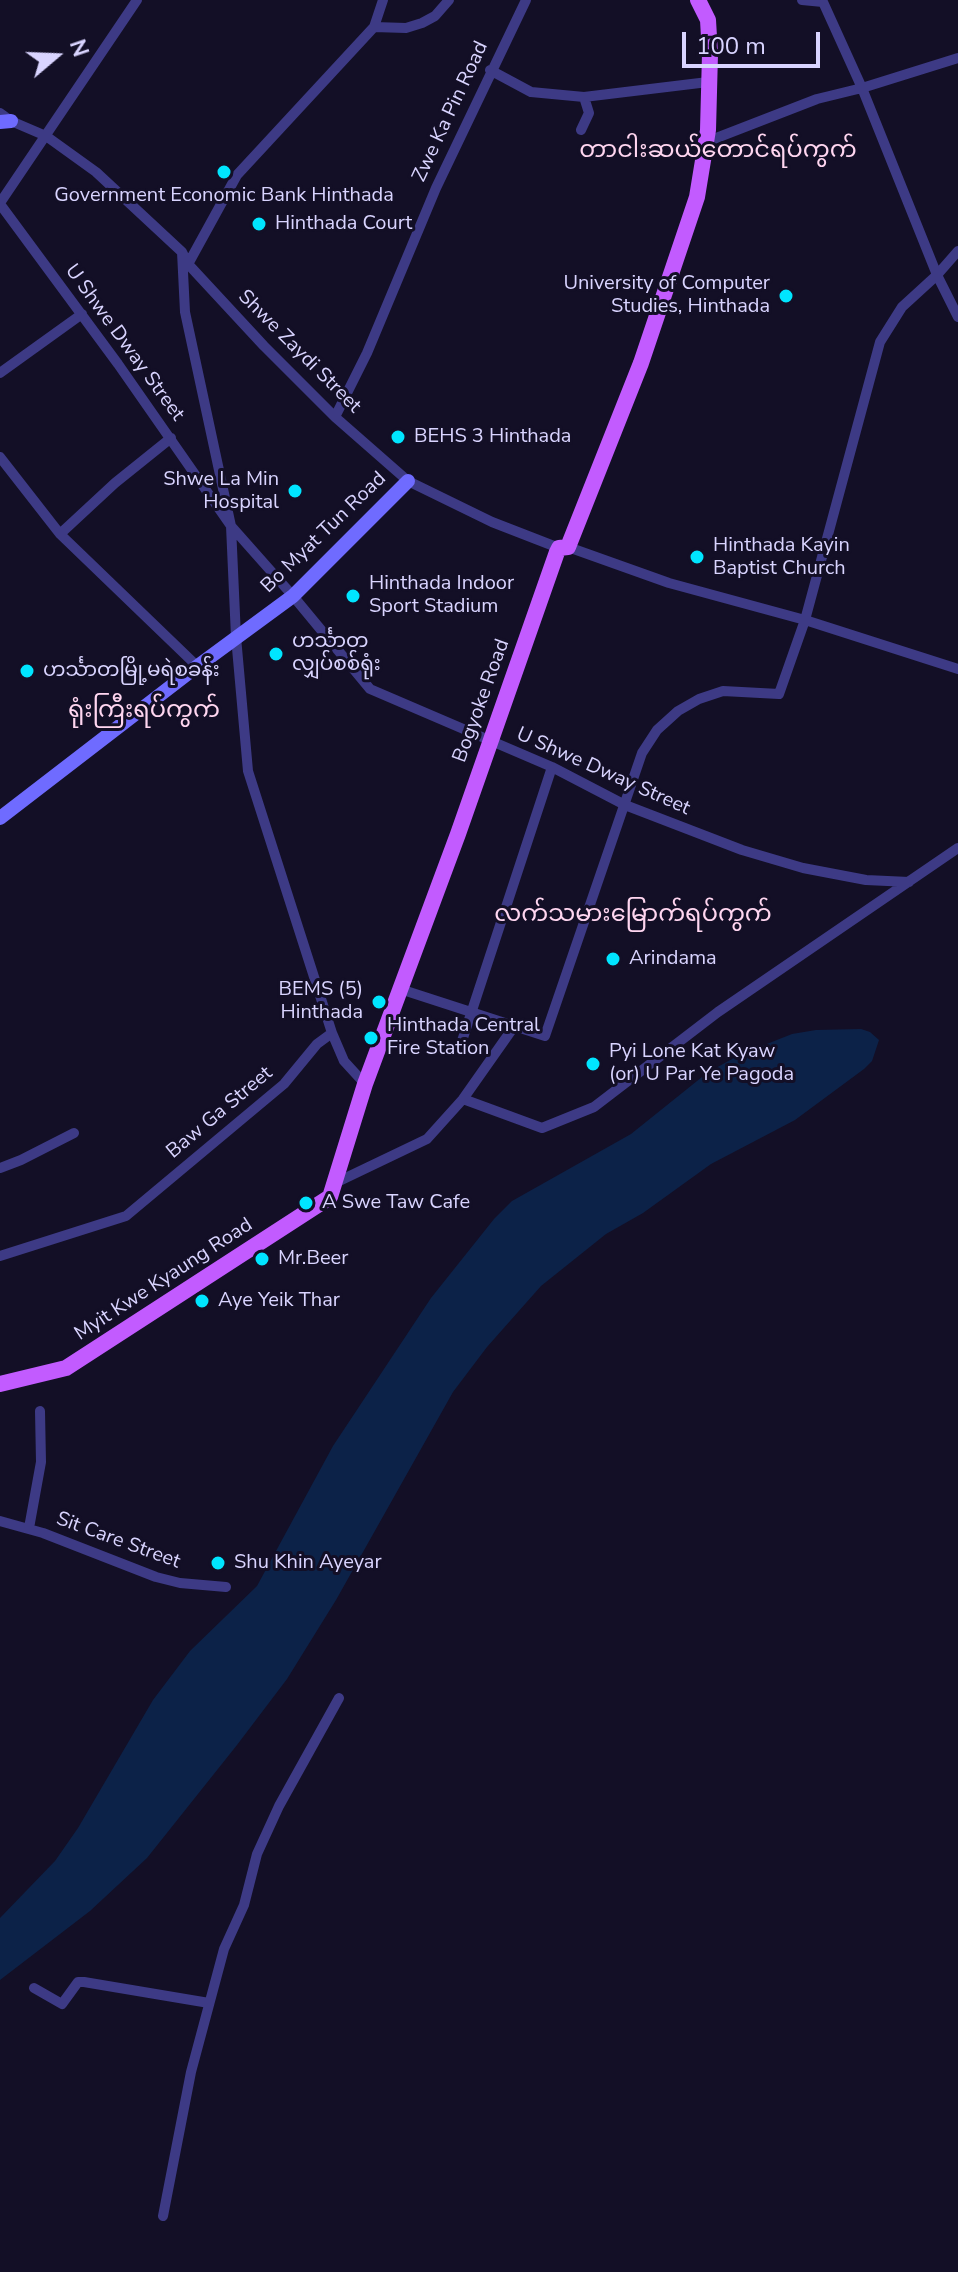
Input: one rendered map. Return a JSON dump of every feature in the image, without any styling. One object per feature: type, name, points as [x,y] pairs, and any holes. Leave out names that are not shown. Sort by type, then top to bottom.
[{"type":"main road","name":"Bogyoke Road","points":[[333,1184],[365,1084],[458,834],[488,742],[563,548],[641,363],[697,197],[706,142],[710,54],[708,20],[698,0]]},
{"type":"main road","name":"Myit Kwe Kyaung Road","points":[[0,1384],[66,1368],[330,1197],[333,1184]]},
{"type":"street","points":[[0,204],[137,0]]},
{"type":"street","points":[[182,278],[237,175],[374,27],[383,0]]},
{"type":"street","points":[[374,27],[406,28],[422,23],[435,16],[449,0]]},
{"type":"street","name":"Zwe Ka Pin Road","points":[[335,417],[367,353],[436,188],[490,70],[526,0]]},
{"type":"street","points":[[802,0],[823,2],[862,88],[937,275],[958,317]]},
{"type":"street","points":[[706,142],[817,99],[958,58]]},
{"type":"street","points":[[490,70],[531,92],[584,97],[708,82]]},
{"type":"street","points":[[581,130],[589,113],[584,97]]},
{"type":"street","name":"Shwe Zaydi Street","points":[[4,119],[46,136],[96,172],[182,252],[188,264],[264,346],[335,417],[408,481],[492,522],[563,548],[669,583],[805,620],[958,669]]},
{"type":"street","name":"U Shwe Dway Street","points":[[0,204],[171,438],[231,526],[370,689],[552,767],[625,805],[742,850],[803,868],[866,880],[909,882]]},
{"type":"street","points":[[400,989],[545,1036],[642,753],[657,730],[678,711],[699,699],[723,691],[779,694],[805,620],[880,342],[902,307],[958,251]]},
{"type":"street","points":[[182,252],[185,312],[231,526],[236,637],[248,771],[332,1033],[344,1061],[365,1084]]},
{"type":"street","points":[[0,373],[82,314]]},
{"type":"street","points":[[60,534],[115,483],[171,438]]},
{"type":"street","points":[[0,457],[60,534],[197,666]]},
{"type":"street","name":"Bo Myat Tun Road","points":[[0,818],[293,596],[408,481]]},
{"type":"street","points":[[460,1047],[552,767]]},
{"type":"street","points":[[463,1099],[542,1128],[594,1107],[718,1012],[958,848]]},
{"type":"street","points":[[333,1184],[427,1139],[463,1099],[513,1028]]},
{"type":"street","name":"Baw Ga Street","points":[[0,1256],[126,1216],[284,1084],[317,1044],[332,1033]]},
{"type":"street","points":[[0,1168],[74,1133]]},
{"type":"street","points":[[29,1528],[41,1462],[40,1411]]},
{"type":"street","name":"Sit Care Street","points":[[0,1521],[29,1528],[156,1577],[180,1583],[226,1587]]},
{"type":"street","points":[[163,2216],[177,2135],[224,1949],[244,1905],[257,1854],[287,1790],[339,1698]]},
{"type":"street","points":[[34,1988],[62,2004],[78,1982],[209,2003]]},
{"type":"water","points":[[861,1029],[879,1040],[872,1061],[864,1069],[795,1120],[711,1164],[643,1213],[606,1234],[541,1286],[487,1347],[453,1392],[336,1600],[287,1679],[237,1745],[147,1858],[90,1911],[0,1980],[0,1918],[55,1861],[78,1828],[153,1700],[190,1651],[257,1586],[333,1446],[431,1298],[494,1219],[512,1201],[631,1134],[707,1073],[739,1055],[792,1034]]},
{"type":"place","name":"Government Economic Bank Hinthada","points":[[224,172]]},
{"type":"place","name":"Hinthada Court","points":[[259,224]]},
{"type":"place","name":"University of Computer Studies, Hinthada","points":[[786,296]]},
{"type":"place","name":"BEHS 3 Hinthada","points":[[398,437]]},
{"type":"place","name":"Shwe La Min Hospital","points":[[295,491]]},
{"type":"place","name":"Hinthada Kayin Baptist Church","points":[[697,557]]},
{"type":"place","name":"Hinthada Indoor Sport Stadium","points":[[353,596]]},
{"type":"place","name":"ဟင်္သာတ လျှပ်စစ်ရုံး","points":[[276,654]]},
{"type":"place","name":"ဟင်္သာတမြို့မရဲစခန်း","points":[[27,671]]},
{"type":"place","name":"Arindama","points":[[613,959]]},
{"type":"place","name":"BEMS (5) Hinthada","points":[[379,1002]]},
{"type":"place","name":"Hinthada Central Fire Station","points":[[371,1038]]},
{"type":"place","name":"Pyi Lone Kat Kyaw (or) U Par Ye Pagoda","points":[[593,1064]]},
{"type":"place","name":"A Swe Taw Cafe","points":[[306,1203]]},
{"type":"place","name":"Mr.Beer","points":[[262,1259]]},
{"type":"place","name":"Aye Yeik Thar","points":[[202,1301]]},
{"type":"place","name":"Shu Khin Ayeyar","points":[[218,1563]]},
{"type":"district","name":"တာငါးဆယ်တောင်ရပ်ကွက်","points":[[718,151]]},
{"type":"district","name":"ရုံးကြီးရပ်ကွက်","points":[[144,711]]},
{"type":"district","name":"လက်သမားမြောက်ရပ်ကွက်","points":[[633,915]]}]
